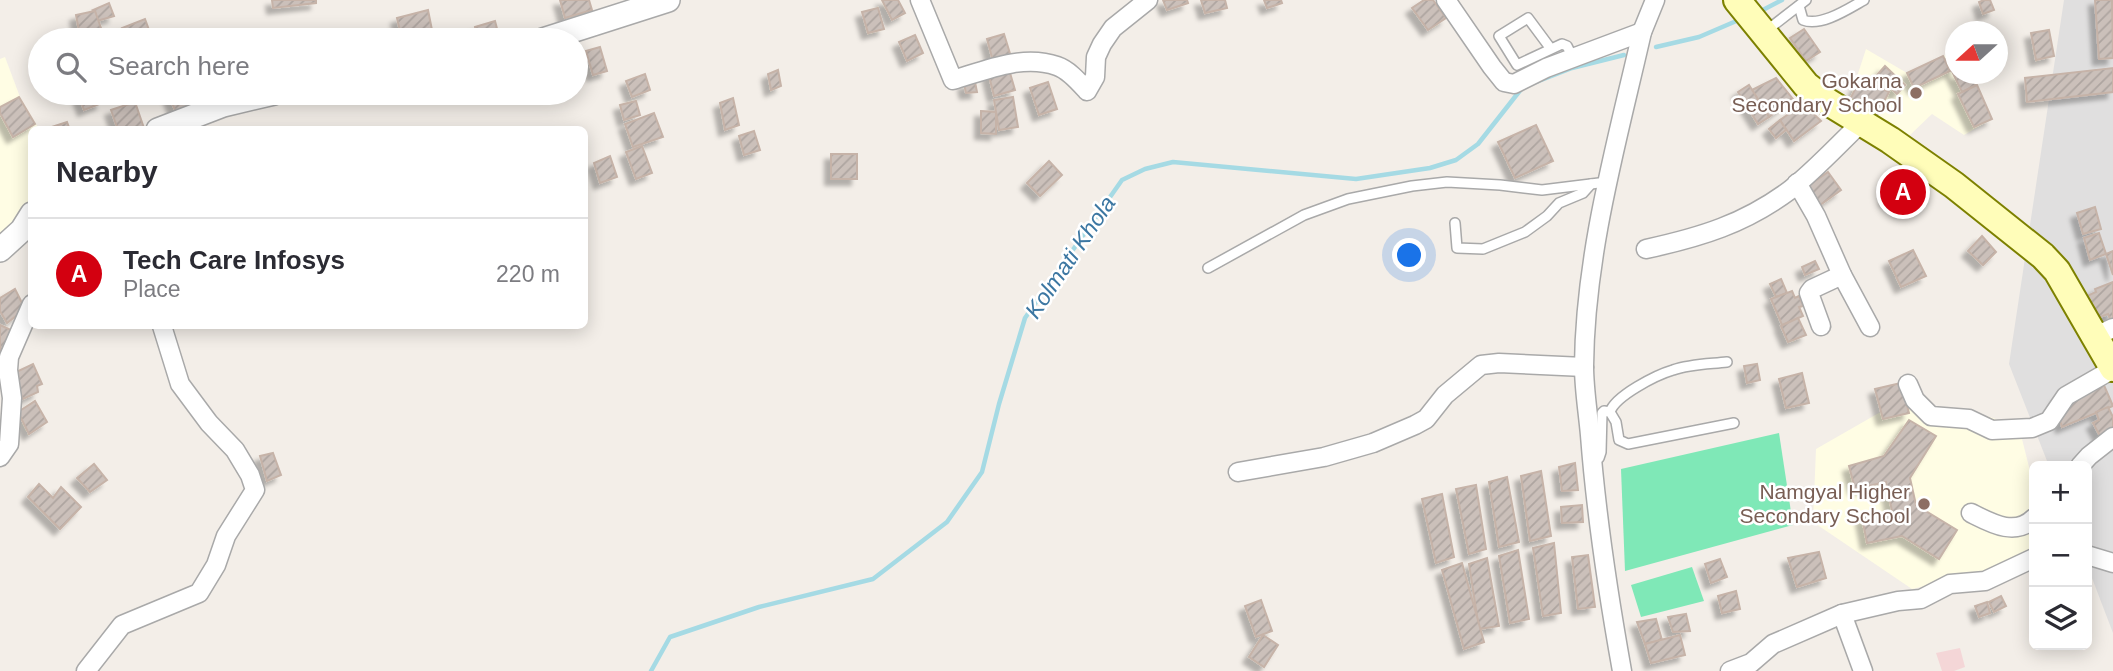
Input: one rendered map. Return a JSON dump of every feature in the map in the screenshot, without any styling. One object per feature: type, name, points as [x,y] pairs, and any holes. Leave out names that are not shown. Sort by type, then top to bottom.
[{"type":"main road","points":[[1739,2],[1806,85],[1954,185],[2043,256],[2103,332],[2113,369]]},
{"type":"street","points":[[920,0],[953,79],[1019,61],[1058,66],[1074,77],[1087,91],[1095,77],[1096,57],[1113,28],[1148,0]]},
{"type":"street","points":[[1446,0],[1504,82],[1514,84],[1525,81],[1546,68],[1642,32]]},
{"type":"street","points":[[1622,671],[1608,592],[1584,367],[1600,183],[1642,32],[1654,0]]},
{"type":"street","points":[[581,28],[665,1]]},
{"type":"street","points":[[168,126],[223,105]]},
{"type":"street","points":[[1646,249],[1694,239],[1741,221],[1797,183],[1861,123]]},
{"type":"street","points":[[1797,183],[1870,327]]},
{"type":"street","points":[[0,250],[28,223]]},
{"type":"street","points":[[1821,326],[1809,293],[1842,275]]},
{"type":"street","points":[[0,457],[9,444],[12,398],[9,356],[28,313]]},
{"type":"street","points":[[86,671],[122,625],[199,593],[216,565],[226,536],[255,490],[250,475],[235,450],[209,423],[180,384],[163,329]]},
{"type":"street","points":[[1238,472],[1324,457],[1373,443],[1415,425],[1426,419],[1445,395],[1481,365],[1499,363],[1584,367]]},
{"type":"street","points":[[1908,384],[1915,400],[1931,416],[1969,419],[1992,430],[2032,428],[2049,421],[2066,396],[2113,369]]},
{"type":"street","points":[[2086,461],[2113,437]]},
{"type":"street","points":[[1971,513],[1999,527],[2011,528],[2029,523]]},
{"type":"street","points":[[2092,557],[2113,563]]},
{"type":"street","points":[[1730,671],[1751,663],[1773,644],[1842,614],[1898,601],[1921,599],[1951,584],[1985,581],[2029,560]]},
{"type":"street","points":[[1842,614],[1863,671]]},
{"type":"lane","points":[[1802,3],[1802,20],[1809,23],[1833,16],[1864,0]]},
{"type":"lane","points":[[1762,29],[1802,3]]},
{"type":"lane","points":[[1551,50],[1528,18],[1499,36],[1517,65],[1551,50],[1562,44],[1567,46],[1573,58]]},
{"type":"lane","points":[[1208,268],[1304,215],[1348,199],[1447,182],[1542,190],[1600,183]]},
{"type":"lane","points":[[1455,223],[1457,248],[1483,249],[1525,232],[1547,216],[1559,203],[1600,183]]},
{"type":"lane","points":[[1727,362],[1671,370],[1624,395],[1612,405],[1610,412],[1616,422],[1619,440],[1628,444],[1734,423]]},
{"type":"lane","points":[[1592,460],[1599,458],[1601,452],[1601,413],[1610,412]]},
{"type":"shaded area","points":[[2064,0],[2113,0],[2113,633],[2092,578],[2092,461],[2047,461],[2009,364]]},
{"type":"shaded area","name":"Gokarna Secondary School","points":[[1866,49],[1907,73],[1945,56],[1945,84],[1975,84],[1992,119],[1964,135],[1932,114],[1908,137],[1877,115],[1849,101]]},
{"type":"shaded area","points":[[5,57],[20,97],[37,126],[28,126],[28,208],[0,240],[0,59]]},
{"type":"shaded area","name":"Namgyal Higher Secondary School","points":[[1913,399],[1931,407],[1990,417],[2019,427],[2029,467],[2029,561],[1912,589],[1813,522],[1816,449],[1891,406]]},
{"type":"shaded area","points":[[1960,648],[1965,667],[1942,671],[1936,653]]},
{"type":"green space","points":[[1779,433],[1793,525],[1625,571],[1621,469]]},
{"type":"green space","points":[[1692,567],[1704,601],[1641,617],[1631,585]]},
{"type":"building","points":[[272,0],[316,0],[316,3],[273,8]]},
{"type":"building","points":[[560,0],[589,0],[592,10],[565,18]]},
{"type":"building","points":[[882,0],[898,0],[905,13],[892,20]]},
{"type":"building","points":[[1163,0],[1187,0],[1188,3],[1167,10]]},
{"type":"building","points":[[1201,0],[1225,0],[1227,8],[1205,13]]},
{"type":"building","points":[[1264,0],[1281,0],[1282,3],[1267,8]]},
{"type":"building","points":[[1424,0],[1433,0],[1446,18],[1428,30],[1412,8]]},
{"type":"building","points":[[1990,0],[1994,10],[1983,14],[1979,2]]},
{"type":"building","points":[[2095,0],[2112,0],[2113,58],[2099,59]]},
{"type":"building","points":[[109,3],[114,16],[97,21],[93,10]]},
{"type":"building","points":[[878,8],[884,29],[868,33],[862,12]]},
{"type":"building","points":[[428,10],[432,28],[399,28],[397,18]]},
{"type":"building","points":[[95,11],[101,28],[78,28],[76,15]]},
{"type":"building","points":[[145,19],[148,28],[122,28]]},
{"type":"building","points":[[495,21],[497,28],[475,28]]},
{"type":"building","points":[[1804,29],[1820,52],[1806,61],[1790,38]]},
{"type":"building","points":[[2049,30],[2054,56],[2036,60],[2031,33]]},
{"type":"building","points":[[1004,34],[1012,60],[994,65],[987,39]]},
{"type":"building","points":[[915,35],[923,53],[907,61],[899,42]]},
{"type":"building","points":[[600,47],[607,71],[593,75],[588,50]]},
{"type":"building","points":[[1943,56],[1945,60],[1945,73],[1914,88],[1907,73]]},
{"type":"building","points":[[1008,66],[1015,90],[994,96],[988,72]]},
{"type":"building","points":[[1885,66],[1905,85],[1897,94],[1877,75]]},
{"type":"building","points":[[2113,68],[2113,92],[2027,102],[2025,78]]},
{"type":"building","points":[[778,70],[781,86],[771,90],[768,74]]},
{"type":"building","points":[[645,74],[650,90],[632,97],[626,81]]},
{"type":"building","points":[[1776,78],[1793,99],[1769,117],[1752,90]]},
{"type":"building","points":[[1861,78],[1889,92],[1877,115],[1849,101]]},
{"type":"building","points":[[975,82],[977,92],[966,93],[964,84]]},
{"type":"building","points":[[1048,82],[1057,109],[1039,115],[1030,88]]},
{"type":"building","points":[[1958,84],[1975,84],[1976,85],[1962,92]]},
{"type":"building","points":[[1749,85],[1769,117],[1758,124],[1738,92]]},
{"type":"building","points":[[1977,85],[1992,119],[1974,127],[1958,94]]},
{"type":"building","points":[[19,97],[35,124],[13,137],[0,113],[0,107]]},
{"type":"building","points":[[1013,97],[1018,127],[999,130],[994,100]]},
{"type":"building","points":[[733,98],[739,125],[725,130],[720,103]]},
{"type":"building","points":[[636,101],[640,115],[624,120],[620,105]]},
{"type":"building","points":[[1803,104],[1821,121],[1794,141],[1780,120]]},
{"type":"building","points":[[82,105],[97,105],[84,110]]},
{"type":"building","points":[[136,105],[143,126],[117,126],[111,110]]},
{"type":"building","points":[[173,105],[194,105],[195,108],[177,115]]},
{"type":"building","points":[[981,111],[996,112],[996,134],[981,133]]},
{"type":"building","points":[[654,113],[663,137],[633,147],[625,124]]},
{"type":"building","points":[[1780,120],[1786,130],[1776,138],[1769,129]]},
{"type":"building","points":[[1536,125],[1553,161],[1515,178],[1498,142]]},
{"type":"building","points":[[754,131],[760,150],[744,155],[739,136]]},
{"type":"building","points":[[642,146],[652,173],[636,179],[626,152]]},
{"type":"building","points":[[831,154],[857,154],[857,179],[831,179]]},
{"type":"building","points":[[610,156],[617,177],[600,183],[594,163]]},
{"type":"building","points":[[1049,161],[1062,175],[1040,196],[1027,183]]},
{"type":"building","points":[[1828,172],[1841,190],[1820,205],[1808,186]]},
{"type":"building","points":[[1904,175],[1920,185],[1903,210],[1886,199]]},
{"type":"building","points":[[2095,207],[2101,229],[2083,234],[2077,213]]},
{"type":"building","points":[[2099,233],[2106,254],[2090,260],[2084,238]]},
{"type":"building","points":[[1982,236],[1996,252],[1983,265],[1968,251]]},
{"type":"building","points":[[1913,250],[1926,276],[1901,287],[1889,261]]},
{"type":"building","points":[[2113,251],[2113,275],[2106,254]]},
{"type":"building","points":[[1815,261],[1819,269],[1805,275],[1802,267]]},
{"type":"building","points":[[1781,279],[1787,293],[1776,297],[1770,284]]},
{"type":"building","points":[[2113,282],[2113,322],[2108,314],[2095,319],[2087,296],[2096,292],[2095,289]]},
{"type":"building","points":[[15,289],[25,309],[7,323],[0,311],[0,298]]},
{"type":"building","points":[[1792,291],[1795,298],[1799,296],[1803,306],[1799,307],[1803,316],[1782,325],[1771,299]]},
{"type":"building","points":[[1798,318],[1806,335],[1788,342],[1781,326]]},
{"type":"building","points":[[0,325],[13,331],[0,352]]},
{"type":"building","points":[[33,364],[42,384],[37,386],[38,392],[23,399],[12,374]]},
{"type":"building","points":[[1757,364],[1760,380],[1747,383],[1744,366]]},
{"type":"building","points":[[1802,373],[1809,403],[1786,408],[1779,379]]},
{"type":"building","points":[[1901,383],[1909,413],[1883,419],[1875,389]]},
{"type":"building","points":[[2103,383],[2113,406],[2062,427],[2057,398]]},
{"type":"building","points":[[35,401],[47,422],[29,434],[18,412]]},
{"type":"building","points":[[2108,407],[2113,417],[2113,430],[2100,436],[2093,423],[2099,420],[2096,412]]},
{"type":"building","points":[[1909,420],[1936,436],[1910,478],[1916,505],[1957,530],[1939,559],[1902,536],[1867,543],[1862,518],[1892,511],[1886,482],[1855,489],[1849,466],[1884,456]]},
{"type":"building","points":[[273,453],[281,475],[267,481],[260,456]]},
{"type":"building","points":[[1575,463],[1578,490],[1562,491],[1559,467]]},
{"type":"building","points":[[94,464],[107,480],[90,492],[77,478]]},
{"type":"building","points":[[1541,471],[1551,536],[1530,541],[1521,476]]},
{"type":"building","points":[[1507,477],[1519,542],[1499,547],[1489,482]]},
{"type":"building","points":[[39,484],[53,498],[61,487],[81,507],[60,529],[28,497]]},
{"type":"building","points":[[1476,485],[1486,549],[1469,554],[1456,489]]},
{"type":"building","points":[[1442,494],[1454,557],[1436,563],[1422,499]]},
{"type":"building","points":[[1582,505],[1583,522],[1562,523],[1561,507]]},
{"type":"building","points":[[1554,543],[1561,613],[1543,616],[1533,548]]},
{"type":"building","points":[[1518,550],[1529,619],[1510,623],[1499,556]]},
{"type":"building","points":[[1819,552],[1826,578],[1797,587],[1788,558]]},
{"type":"building","points":[[1588,555],[1595,607],[1578,609],[1572,557]]},
{"type":"building","points":[[1487,558],[1499,626],[1479,629],[1469,564]]},
{"type":"building","points":[[1720,559],[1727,577],[1711,583],[1705,564]]},
{"type":"building","points":[[1462,563],[1484,642],[1464,649],[1442,570]]},
{"type":"building","points":[[1736,591],[1740,609],[1722,613],[1718,596]]},
{"type":"building","points":[[2001,596],[2006,606],[1994,612],[1989,602]]},
{"type":"building","points":[[1261,600],[1272,631],[1256,637],[1245,606]]},
{"type":"building","points":[[1987,602],[1990,613],[1979,617],[1975,606]]},
{"type":"building","points":[[1686,614],[1690,631],[1673,632],[1668,617]]},
{"type":"building","points":[[1656,619],[1662,640],[1645,644],[1637,622]]},
{"type":"building","points":[[1263,635],[1278,645],[1264,667],[1249,657]]},
{"type":"building","points":[[1680,635],[1685,655],[1651,663],[1645,644]]},
{"type":"waterway","name":"Kolmati Khola","points":[[1759,12],[1782,0]]},
{"type":"waterway","name":"Kolmati Khola","points":[[1656,47],[1699,37],[1741,19]]},
{"type":"waterway","name":"Kolmati Khola","points":[[1536,82],[1572,68],[1624,55]]},
{"type":"waterway","name":"Kolmati Khola","points":[[651,671],[670,637],[759,607],[873,579],[947,522],[982,472],[1025,318],[1122,180],[1145,169],[1173,162],[1356,179],[1430,168],[1456,160],[1478,144],[1522,88]]},
{"type":"place","name":"Gokarna Secondary School","points":[[1916,93]]},
{"type":"place","name":"Tech Care Infosys","points":[[1903,192]]},
{"type":"place","name":"Namgyal Higher Secondary School","points":[[1924,504]]}]
